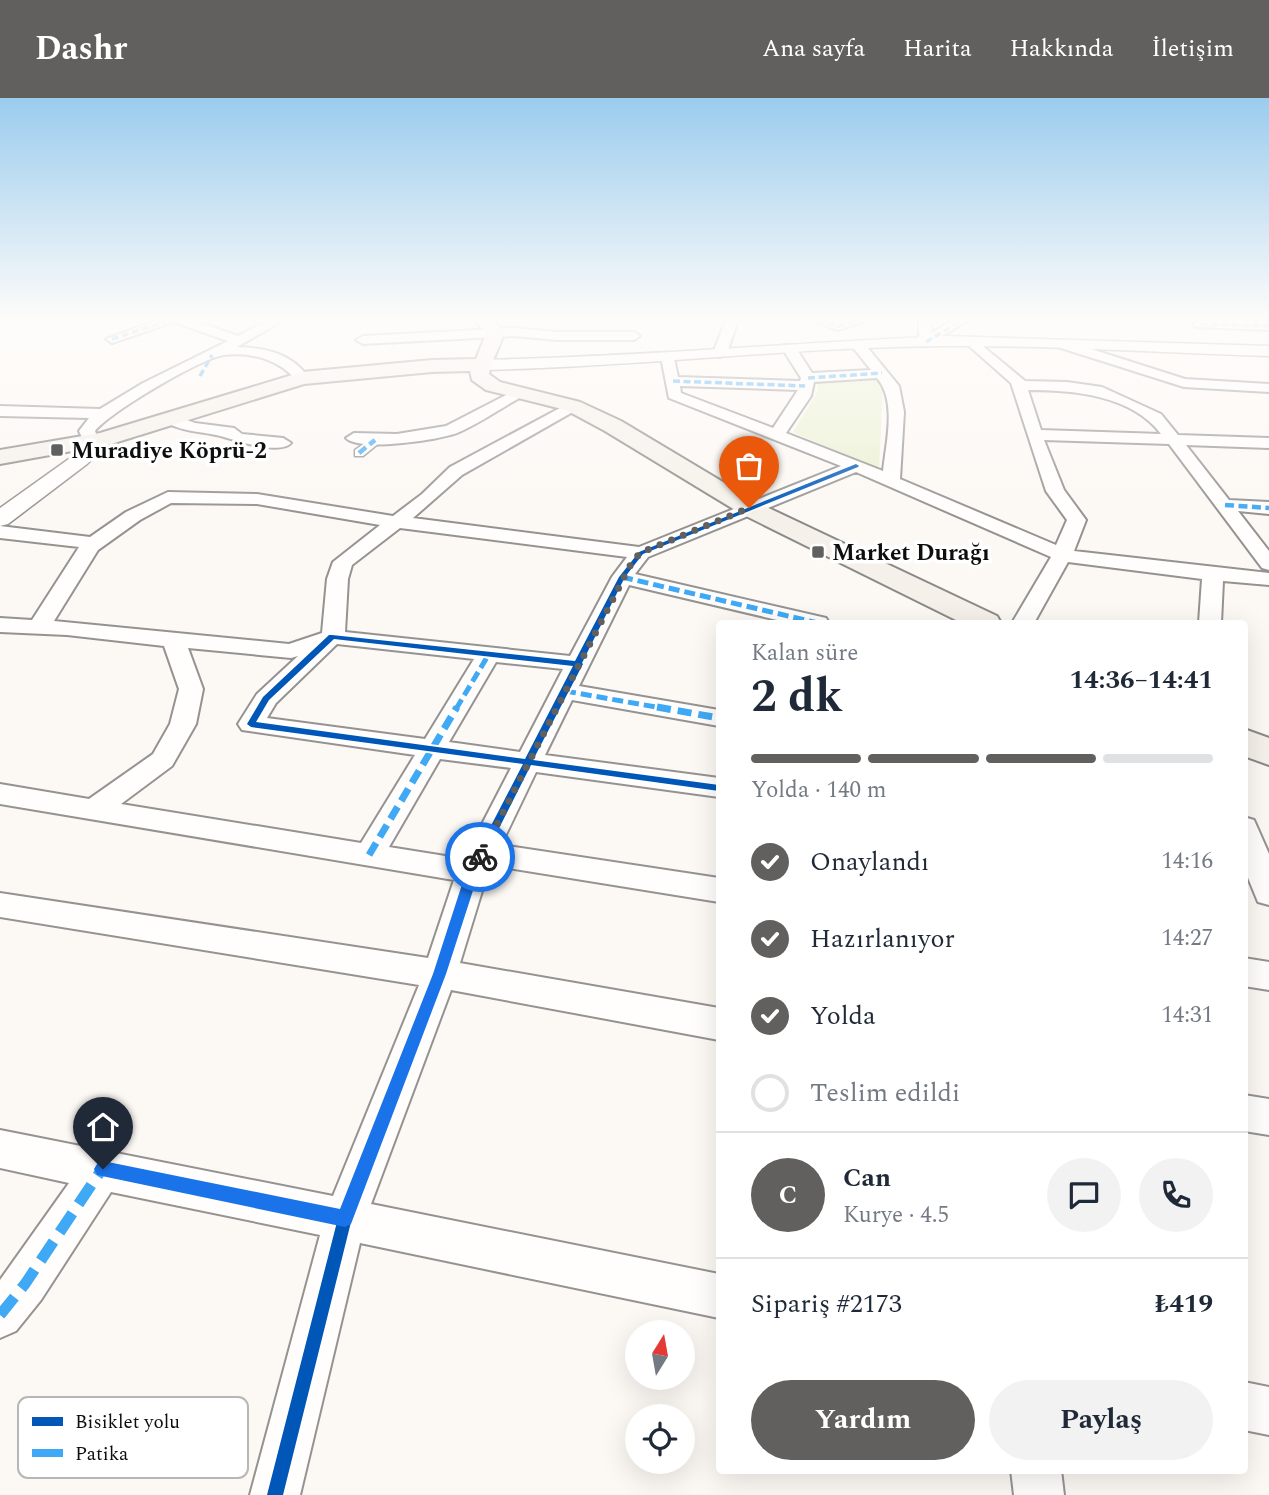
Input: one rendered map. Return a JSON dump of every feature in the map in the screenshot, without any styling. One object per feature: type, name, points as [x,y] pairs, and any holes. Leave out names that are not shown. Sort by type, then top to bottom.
[{"type":"main road","points":[[0,457],[97,440],[279,385]]},
{"type":"main road","points":[[492,385],[573,406],[613,426],[749,508],[974,620]]},
{"type":"main road","points":[[1248,743],[1269,753]]},
{"type":"street","points":[[0,519],[97,440],[87,431],[90,425],[150,385]]},
{"type":"street","points":[[673,385],[674,396],[856,466],[1062,555],[1269,579]]},
{"type":"street","points":[[776,435],[804,396],[806,385]]},
{"type":"street","points":[[891,385],[896,412],[891,483]]},
{"type":"street","points":[[1020,385],[1034,435],[1055,491],[1077,520],[1062,555],[1025,620]]},
{"type":"street","points":[[1029,385],[1097,390],[1156,417],[1269,564]]},
{"type":"street","points":[[1221,385],[1269,388]]},
{"type":"street","points":[[356,446],[375,440],[415,437],[450,430],[518,393]]},
{"type":"street","points":[[573,406],[456,471],[428,498],[344,562],[336,574],[338,622],[332,637],[265,699],[251,724],[716,788]]},
{"type":"street","points":[[0,411],[104,414]]},
{"type":"street","points":[[171,419],[177,423],[234,433],[238,438],[283,443]]},
{"type":"street","points":[[1034,435],[1177,442],[1269,443]]},
{"type":"street","points":[[275,1495],[345,1218],[440,974],[477,862],[631,565],[749,508],[856,466]]},
{"type":"street","points":[[40,627],[94,543],[133,516],[168,497],[257,499],[631,565],[808,620]]},
{"type":"street","points":[[1225,505],[1269,508]]},
{"type":"street","points":[[0,532],[94,543]]},
{"type":"street","points":[[1210,620],[1213,573]]},
{"type":"street","points":[[0,625],[291,651],[332,637],[489,654],[716,717]]},
{"type":"street","points":[[94,809],[163,760],[183,724],[191,689],[173,640]]},
{"type":"street","points":[[369,855],[489,654]]},
{"type":"street","points":[[4,799],[94,809],[369,855],[477,862],[716,890]]},
{"type":"street","points":[[1248,837],[1269,892]]},
{"type":"street","points":[[0,905],[440,974],[716,1023]]},
{"type":"street","points":[[1248,973],[1269,976]]},
{"type":"street","points":[[1248,1114],[1269,1117]]},
{"type":"street","points":[[0,1149],[716,1295]]},
{"type":"street","points":[[0,1315],[25,1284],[103,1169]]},
{"type":"street","points":[[1248,1407],[1269,1411]]},
{"type":"street","points":[[1037,1474],[1039,1495]]},
{"type":"green space","points":[[817,385],[883,387],[879,470],[793,432],[818,391]]},
{"type":"marked path","points":[[784,385],[805,386]]},
{"type":"marked path","points":[[359,453],[375,440]]},
{"type":"marked path","points":[[1225,505],[1269,508]]},
{"type":"marked path","points":[[622,577],[805,620]]},
{"type":"marked path","points":[[369,855],[489,654]]},
{"type":"marked path","points":[[565,691],[716,717]]},
{"type":"marked path","points":[[0,1315],[25,1284],[102,1169]]},
{"type":"cycle path","points":[[275,1495],[345,1218],[440,974],[472,872],[622,577],[641,553],[856,466]]},
{"type":"cycle path","points":[[579,664],[332,637],[266,699],[251,724],[716,788]]},
{"type":"way so far","points":[[480,857],[631,564],[640,553],[749,508]]},
{"type":"place","name":"Muradiye Köprü-2","points":[[57,450]]},
{"type":"place","name":"Market Durağı","points":[[818,552]]},
{"type":"route","points":[[103,1169],[345,1218],[440,974],[472,872],[480,857]]}]
